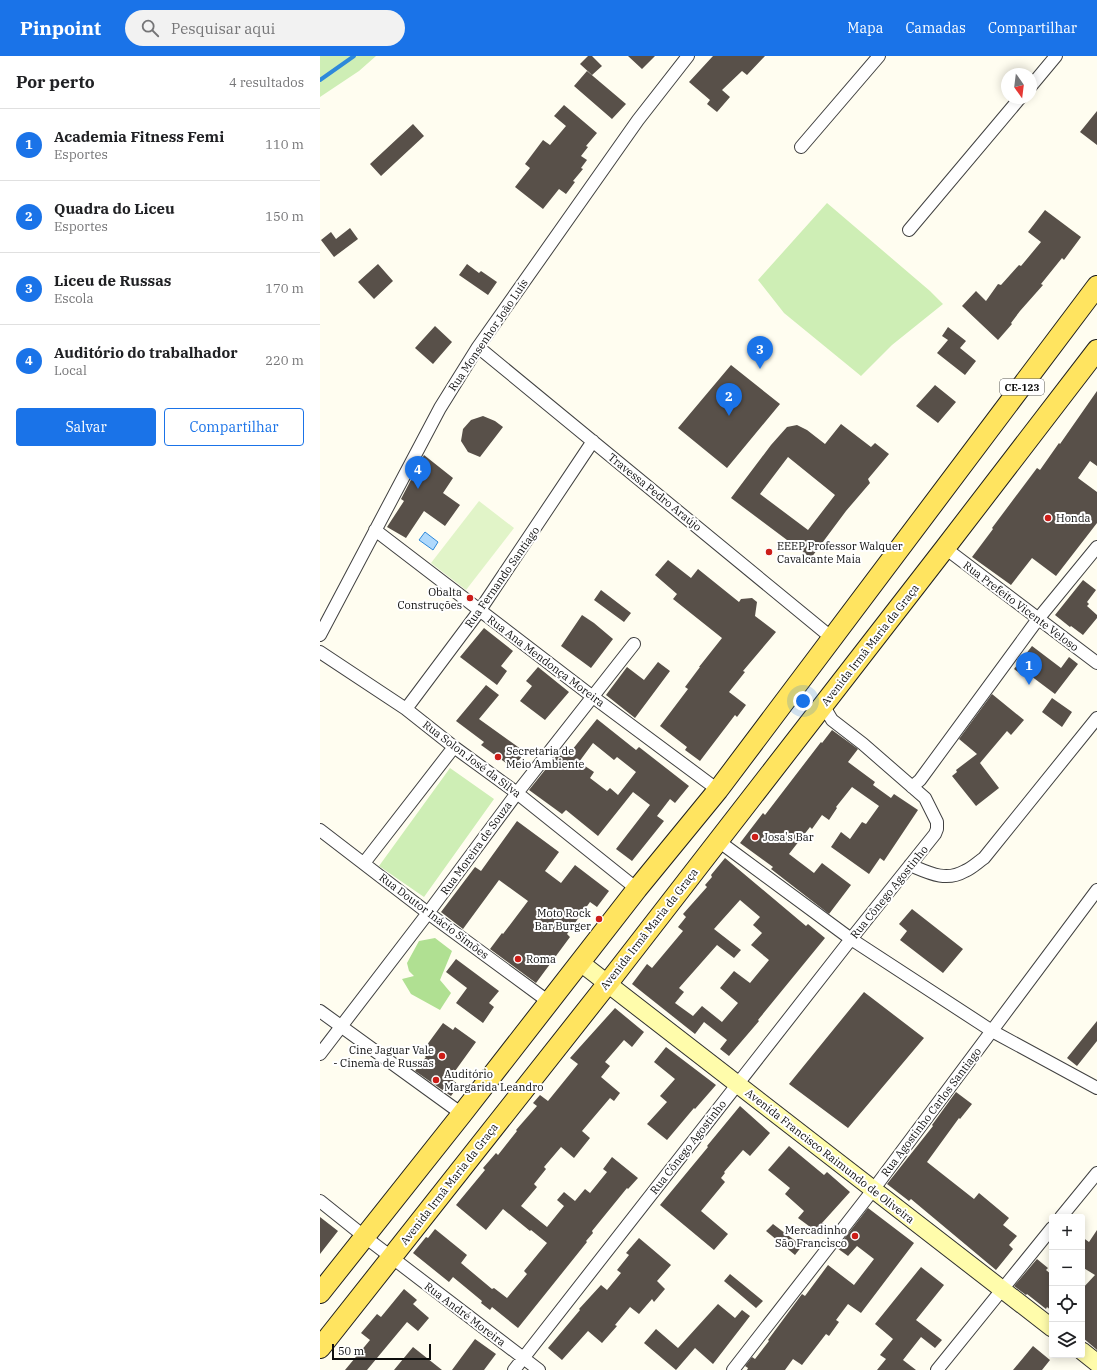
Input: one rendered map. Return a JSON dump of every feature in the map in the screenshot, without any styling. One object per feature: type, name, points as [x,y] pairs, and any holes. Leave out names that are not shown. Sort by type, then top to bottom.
[{"type":"main road","name":"CE-123","points":[[832,638],[1097,286]]},
{"type":"main road","name":"Avenida Irmã Maria da Graça","points":[[320,1348],[608,983],[1097,350]]},
{"type":"main road","points":[[320,1293],[581,963],[637,889],[718,790],[832,638]]},
{"type":"street","name":"Rua Monsenhor João Luís","points":[[320,635],[440,408],[478,347],[638,120],[688,56]]},
{"type":"street","points":[[801,147],[879,56]]},
{"type":"street","points":[[1037,79],[1056,56]]},
{"type":"street","points":[[909,230],[1015,104]]},
{"type":"street","name":"Travessa Pedro Araújo","points":[[478,347],[832,638]]},
{"type":"street","name":"Rua Fernando Santiago","points":[[406,709],[480,610],[594,441]]},
{"type":"street","name":"Rua Ana Mendonça Moreira","points":[[376,530],[593,697],[718,790]]},
{"type":"street","points":[[823,705],[832,720],[863,744],[912,787],[920,780],[1038,619],[1097,547]]},
{"type":"street","name":"Rua Prefeito Vicente Veloso","points":[[945,548],[1097,663]]},
{"type":"street","name":"Rua Moreira de Souza","points":[[320,1054],[428,914],[517,793],[634,644]]},
{"type":"street","name":"Rua Solon José da Silva","points":[[320,652],[406,709],[454,747],[517,793],[637,889]]},
{"type":"street","points":[[910,865],[933,875],[950,876],[965,872],[984,858],[1097,718]]},
{"type":"street","points":[[364,863],[454,747]]},
{"type":"street","name":"Rua Cônego Agostinho","points":[[514,1370],[851,939],[931,840],[937,829],[935,816],[925,798],[912,787]]},
{"type":"street","name":"Rua Doutor Inácio Simões","points":[[320,830],[428,914],[549,1002]]},
{"type":"street","points":[[717,840],[851,939],[992,1031],[1097,1088]]},
{"type":"street","name":"Rua Agostinho Carlos Santiago","points":[[733,1370],[873,1190],[1097,890]]},
{"type":"street","name":"Avenida Francisco Raimundo de Oliveira","points":[[581,963],[1049,1326]]},
{"type":"street","points":[[320,1011],[462,1114]]},
{"type":"street","points":[[1063,1214],[1097,1173]]},
{"type":"street","points":[[320,1201],[365,1237]]},
{"type":"street","points":[[937,1370],[1049,1232]]},
{"type":"street","name":"Rua André Moreira","points":[[365,1237],[540,1370]]},
{"type":"street","points":[[1085,1353],[1097,1363]]},
{"type":"green space","points":[[320,56],[376,56],[359,71],[320,97]]},
{"type":"green space","points":[[827,203],[930,291],[943,304],[892,345],[861,376],[784,313],[758,280]]},
{"type":"green space","points":[[479,501],[514,528],[466,590],[431,563]]},
{"type":"green space","points":[[450,768],[494,799],[424,897],[379,866]]},
{"type":"green space","points":[[435,938],[452,951],[440,980],[451,993],[440,1010],[411,994],[402,979],[414,976],[409,971],[407,963],[419,941]]},
{"type":"water","points":[[425,532],[438,542],[433,550],[419,540]]},
{"type":"building","points":[[588,56],[592,56],[602,66],[592,75],[580,64]]},
{"type":"building","points":[[628,56],[655,56],[642,69]]},
{"type":"building","points":[[713,56],[765,56],[747,75],[742,71],[722,90],[730,97],[717,112],[707,104],[710,100],[689,82]]},
{"type":"building","points":[[587,71],[626,104],[612,119],[574,86]]},
{"type":"building","points":[[564,105],[597,133],[586,146],[588,147],[581,156],[587,160],[581,168],[583,169],[573,181],[575,182],[566,194],[559,189],[543,209],[515,187],[530,168],[525,164],[543,140],[550,145],[566,126],[554,116]]},
{"type":"building","points":[[1097,111],[1097,145],[1080,132]]},
{"type":"building","points":[[413,124],[424,136],[381,176],[370,164]]},
{"type":"building","points":[[1045,210],[1081,237],[1064,260],[1062,258],[1041,284],[1043,285],[1020,311],[1011,323],[1012,324],[998,340],[962,306],[976,291],[986,301],[998,284],[1001,285],[1019,265],[1021,266],[1041,242],[1028,232]]},
{"type":"building","points":[[350,228],[358,239],[334,257],[321,240],[331,232],[336,239]]},
{"type":"building","points":[[378,264],[393,281],[374,299],[358,282]]},
{"type":"building","points":[[467,264],[479,273],[481,271],[497,282],[488,295],[459,275]]},
{"type":"building","points":[[435,326],[452,342],[433,364],[415,348]]},
{"type":"building","points":[[948,327],[966,341],[960,348],[976,361],[965,375],[937,353],[948,340],[942,336]]},
{"type":"building","points":[[731,365],[780,404],[727,468],[678,428]]},
{"type":"building","points":[[935,385],[956,402],[938,423],[916,406]]},
{"type":"building","points":[[1097,391],[1097,466],[1090,461],[1078,478],[1097,492],[1097,523],[1056,576],[1032,558],[1011,585],[972,557],[1037,468],[1040,470],[1059,443],[1060,444]]},
{"type":"building","points":[[483,416],[495,421],[503,427],[480,457],[468,452],[461,441],[463,429],[471,420]]},
{"type":"building","points":[[841,424],[871,447],[875,443],[889,454],[868,479],[870,483],[846,511],[811,558],[731,498],[771,445],[787,427],[797,425],[807,430],[825,444]],"holes":[[[788,457],[835,495],[808,530],[760,494]]]},
{"type":"building","points":[[424,455],[453,478],[443,493],[460,505],[445,526],[424,511],[406,538],[387,527],[404,501],[401,499]]},
{"type":"building","points":[[668,560],[691,578],[698,569],[739,602],[741,599],[752,598],[757,602],[755,616],[776,632],[743,671],[745,672],[729,692],[746,705],[737,717],[735,715],[700,761],[685,750],[687,747],[660,726],[688,689],[685,687],[699,667],[722,638],[673,599],[677,594],[655,575]]},
{"type":"building","points":[[1083,580],[1096,590],[1087,602],[1089,604],[1087,606],[1097,615],[1097,618],[1083,635],[1055,615]]},
{"type":"building","points":[[601,590],[631,613],[624,622],[594,600]]},
{"type":"building","points":[[582,615],[613,639],[591,668],[561,646]]},
{"type":"building","points":[[484,628],[513,651],[501,666],[507,671],[497,685],[460,657]]},
{"type":"building","points":[[1032,646],[1061,668],[1069,657],[1078,664],[1055,694],[1031,676],[1029,680],[1014,669]]},
{"type":"building","points":[[658,662],[670,671],[635,718],[606,695],[627,667],[644,680]]},
{"type":"building","points":[[538,667],[569,692],[545,720],[520,701],[532,686],[526,681]]},
{"type":"building","points":[[486,685],[499,695],[479,719],[525,752],[513,768],[481,745],[484,742],[456,721]]},
{"type":"building","points":[[992,694],[1024,720],[1011,735],[1007,731],[980,763],[999,788],[976,806],[952,776],[957,772],[956,770],[977,754],[959,739]]},
{"type":"building","points":[[1052,698],[1072,712],[1062,727],[1042,712]]},
{"type":"building","points":[[597,719],[636,750],[639,747],[689,786],[675,803],[670,799],[657,816],[664,821],[632,861],[616,849],[650,805],[633,792],[598,836],[566,810],[562,814],[529,790],[565,745],[572,750]],"holes":[[[593,743],[614,760],[617,757],[636,772],[618,795],[610,788],[607,791],[590,778],[594,772],[579,762]]]},
{"type":"building","points":[[832,730],[858,749],[848,762],[875,782],[873,785],[891,798],[894,794],[918,810],[884,861],[880,858],[869,874],[831,847],[841,832],[850,839],[862,822],[866,824],[879,806],[852,787],[836,807],[837,808],[829,820],[822,815],[812,829],[810,827],[789,854],[814,873],[822,863],[851,885],[829,914],[771,869],[773,867],[740,843],[763,813],[765,815],[821,742],[822,743]]},
{"type":"building","points":[[517,821],[559,852],[545,871],[561,883],[575,865],[609,891],[597,907],[590,902],[567,934],[570,937],[536,983],[490,949],[528,901],[499,880],[463,929],[441,912],[475,867],[481,871]]},
{"type":"building","points":[[725,858],[806,926],[808,924],[825,938],[729,1056],[720,1049],[727,1040],[704,1022],[695,1034],[632,984],[647,964],[652,968],[683,931],[678,927],[686,917],[683,914],[707,887],[705,885],[712,877],[711,875]],"holes":[[[740,900],[760,917],[753,925],[762,933],[751,945],[769,960],[750,983],[734,971],[720,988],[738,1003],[722,1022],[702,1006],[693,1016],[675,1003],[684,992],[679,988],[717,945],[734,958],[741,950],[714,929]]]},
{"type":"building","points":[[912,909],[963,949],[943,973],[900,940],[907,931],[899,924]]},
{"type":"building","points":[[456,959],[499,991],[489,1003],[494,1007],[483,1023],[456,1003],[467,988],[446,972]]},
{"type":"building","points":[[864,992],[924,1038],[848,1128],[789,1084]]},
{"type":"building","points":[[615,1008],[644,1032],[632,1047],[624,1040],[605,1062],[610,1066],[601,1077],[620,1093],[614,1101],[610,1098],[582,1131],[590,1138],[574,1158],[561,1147],[544,1167],[546,1169],[534,1184],[537,1187],[521,1206],[547,1227],[564,1206],[557,1200],[564,1192],[575,1201],[585,1189],[590,1193],[607,1172],[603,1169],[612,1157],[638,1178],[628,1189],[627,1188],[592,1231],[593,1233],[586,1241],[587,1242],[518,1328],[492,1307],[490,1310],[481,1303],[482,1301],[453,1277],[449,1282],[413,1253],[426,1237],[428,1238],[435,1229],[467,1255],[461,1263],[492,1289],[494,1288],[507,1298],[527,1274],[524,1271],[547,1243],[503,1209],[486,1230],[456,1205],[485,1170],[483,1168],[496,1153],[498,1155],[517,1131],[516,1130],[537,1106],[533,1103],[540,1095],[548,1101],[578,1064],[570,1058]]},
{"type":"building","points":[[1097,1021],[1097,1041],[1077,1066],[1067,1058]]},
{"type":"building","points":[[443,1023],[453,1030],[455,1027],[476,1042],[450,1078],[459,1085],[451,1096],[415,1071],[426,1057],[421,1053]]},
{"type":"building","points":[[666,1047],[716,1085],[667,1140],[647,1124],[667,1102],[660,1096],[675,1079],[654,1062]]},
{"type":"building","points":[[956,1092],[972,1104],[960,1119],[959,1118],[927,1162],[974,1199],[979,1193],[1009,1218],[1003,1225],[1017,1236],[1009,1245],[1013,1249],[996,1270],[911,1199],[909,1201],[887,1184],[933,1126],[932,1125]]},
{"type":"building","points":[[740,1106],[770,1133],[750,1156],[743,1150],[724,1172],[725,1173],[721,1178],[725,1182],[701,1211],[728,1234],[714,1250],[660,1205]]},
{"type":"building","points":[[789,1146],[824,1175],[827,1172],[850,1192],[822,1223],[824,1224],[817,1232],[798,1218],[804,1211],[785,1194],[790,1188],[768,1170]]},
{"type":"building","points":[[868,1208],[914,1243],[861,1313],[848,1304],[836,1320],[839,1322],[829,1336],[826,1334],[802,1365],[793,1359],[785,1370],[747,1370],[748,1368],[745,1366],[752,1357],[755,1359],[802,1294],[805,1296],[828,1265],[854,1285],[874,1259],[857,1246],[848,1256],[837,1248]]},
{"type":"building","points":[[320,1217],[338,1231],[320,1254]]},
{"type":"building","points":[[773,1224],[802,1246],[795,1255],[766,1231]]},
{"type":"building","points":[[1097,1230],[1097,1350],[1085,1340],[1085,1286],[1095,1275],[1085,1269],[1085,1239],[1089,1242]]},
{"type":"building","points":[[639,1238],[671,1265],[657,1281],[665,1289],[654,1302],[652,1299],[639,1314],[630,1307],[615,1325],[617,1326],[602,1343],[588,1331],[562,1360],[548,1348],[580,1310],[579,1309],[601,1285],[607,1290],[621,1273],[617,1270],[629,1255],[626,1253]]},
{"type":"building","points":[[1037,1259],[1048,1268],[1046,1270],[1049,1272],[1049,1309],[1047,1307],[1046,1309],[1014,1286]]},
{"type":"building","points":[[921,1267],[944,1285],[916,1320],[942,1340],[935,1348],[921,1337],[903,1360],[916,1370],[877,1370],[886,1359],[880,1355],[893,1339],[875,1324]]},
{"type":"building","points":[[730,1274],[763,1301],[756,1308],[724,1281]]},
{"type":"building","points":[[404,1289],[417,1300],[413,1304],[429,1318],[418,1331],[407,1322],[367,1370],[345,1370],[370,1340],[361,1333],[377,1314],[381,1317]]},
{"type":"building","points":[[718,1304],[735,1318],[742,1310],[750,1316],[713,1364],[695,1348],[676,1370],[644,1343],[656,1329],[678,1348]]},
{"type":"building","points":[[475,1339],[496,1354],[484,1370],[452,1370]]},
{"type":"building","points":[[1033,1346],[1050,1360],[1042,1370],[1013,1370]]},
{"type":"building","points":[[413,1347],[442,1370],[394,1370]]},
{"type":"waterway","points":[[320,80],[354,56]]},
{"type":"place","name":"Liceu de Russas","points":[[760,369]]},
{"type":"place","name":"Quadra do Liceu","points":[[729,416]]},
{"type":"place","name":"Auditório do trabalhador","points":[[418,489]]},
{"type":"place","name":"Honda","points":[[1048,518]]},
{"type":"place","name":"EEEP Professor Walquer Cavalcante Maia","points":[[769,552]]},
{"type":"place","name":"Obalta Construções","points":[[470,598]]},
{"type":"place","name":"Academia Fitness Femi","points":[[1029,685]]},
{"type":"place","name":"Secretaria de Meio Ambiente","points":[[498,757]]},
{"type":"place","name":"Josa's Bar","points":[[755,837]]},
{"type":"place","name":"Moto Rock Bar Burger","points":[[599,919]]},
{"type":"place","name":"Roma","points":[[518,959]]},
{"type":"place","name":"Cine Jaguar Vale - Cinema de Russas","points":[[442,1056]]},
{"type":"place","name":"Auditório Margarida Leandro","points":[[436,1080]]},
{"type":"place","name":"Mercadinho São Francisco","points":[[855,1236]]}]
